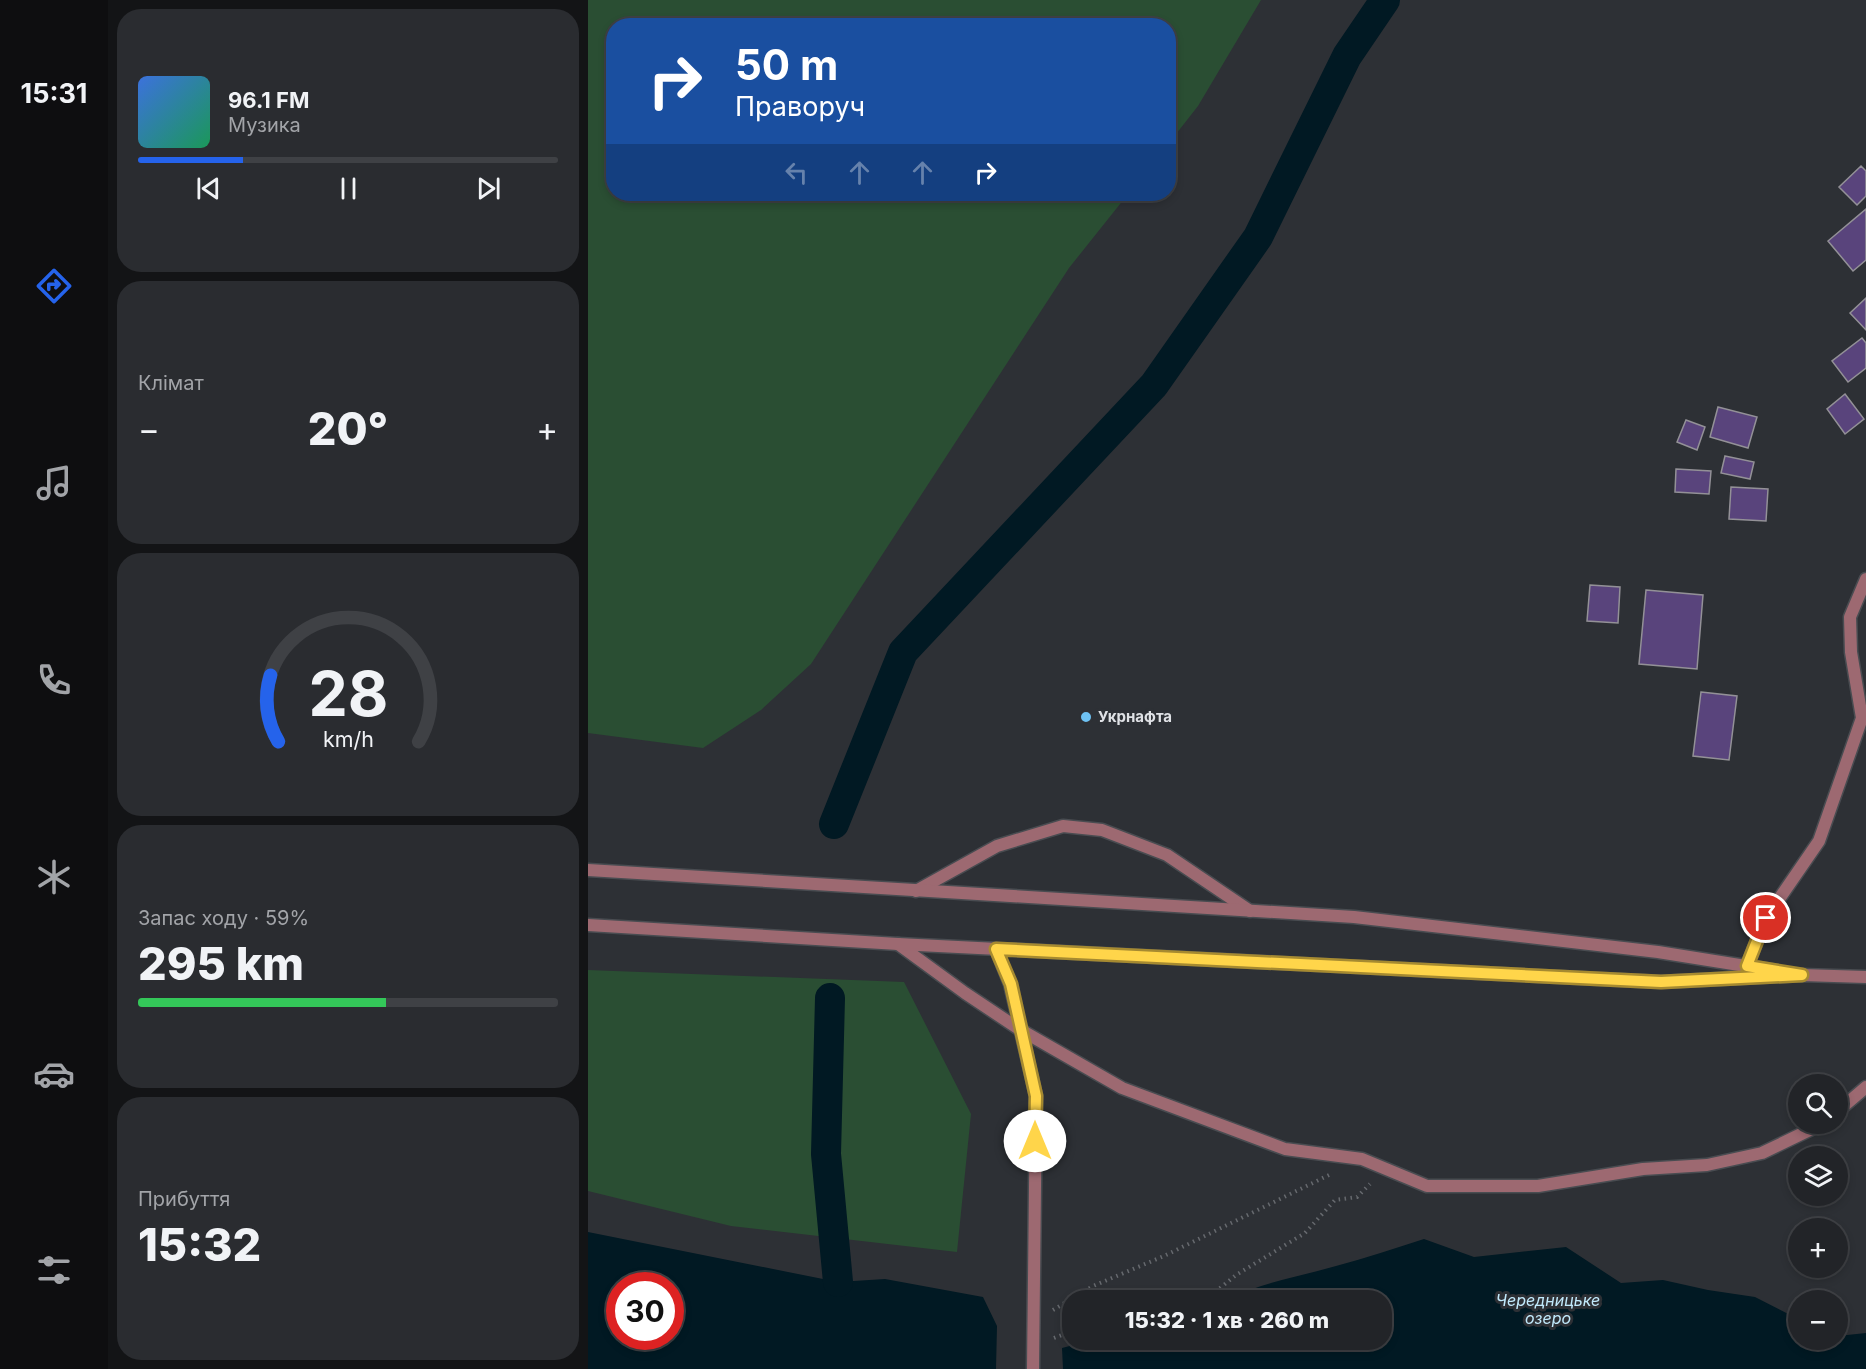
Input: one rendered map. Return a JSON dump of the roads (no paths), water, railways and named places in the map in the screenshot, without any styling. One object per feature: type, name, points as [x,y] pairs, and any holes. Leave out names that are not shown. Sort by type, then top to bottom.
[{"type":"street","points":[[1747,966],[1766,918],[1819,841],[1862,718],[1851,652],[1850,617],[1866,579]]},
{"type":"street","points":[[916,891],[997,846],[1063,826],[1102,830],[1167,855],[1250,911]]},
{"type":"street","points":[[588,870],[1377,920],[1658,952],[1802,975]]},
{"type":"street","points":[[588,925],[898,944],[1661,982],[1802,975],[1866,977]]},
{"type":"street","points":[[898,944],[1019,1029],[1122,1088],[1285,1149],[1362,1159],[1427,1186],[1538,1186],[1644,1169],[1707,1165],[1762,1153],[1801,1134]]},
{"type":"street","points":[[996,949],[1011,984],[1019,1029],[1036,1096],[1033,1369]]},
{"type":"street","points":[[1848,1103],[1866,1088]]},
{"type":"water","points":[[588,1232],[838,1282],[885,1279],[983,1297],[997,1326],[996,1369],[588,1369]]},
{"type":"water","name":"Чередницьке озеро","points":[[1424,1239],[1474,1257],[1566,1247],[1621,1283],[1663,1280],[1755,1297],[1788,1314],[1788,1350],[1848,1350],[1848,1335],[1866,1333],[1866,1369],[1063,1369],[1062,1350],[1392,1350],[1392,1290],[1251,1290]]},
{"type":"waterway","points":[[834,824],[903,652],[1154,385],[1258,237],[1347,56],[1385,0]]},
{"type":"waterway","points":[[830,998],[826,1154],[838,1282]]},
{"type":"place","name":"Укрнафта","points":[[1086,717]]}]
